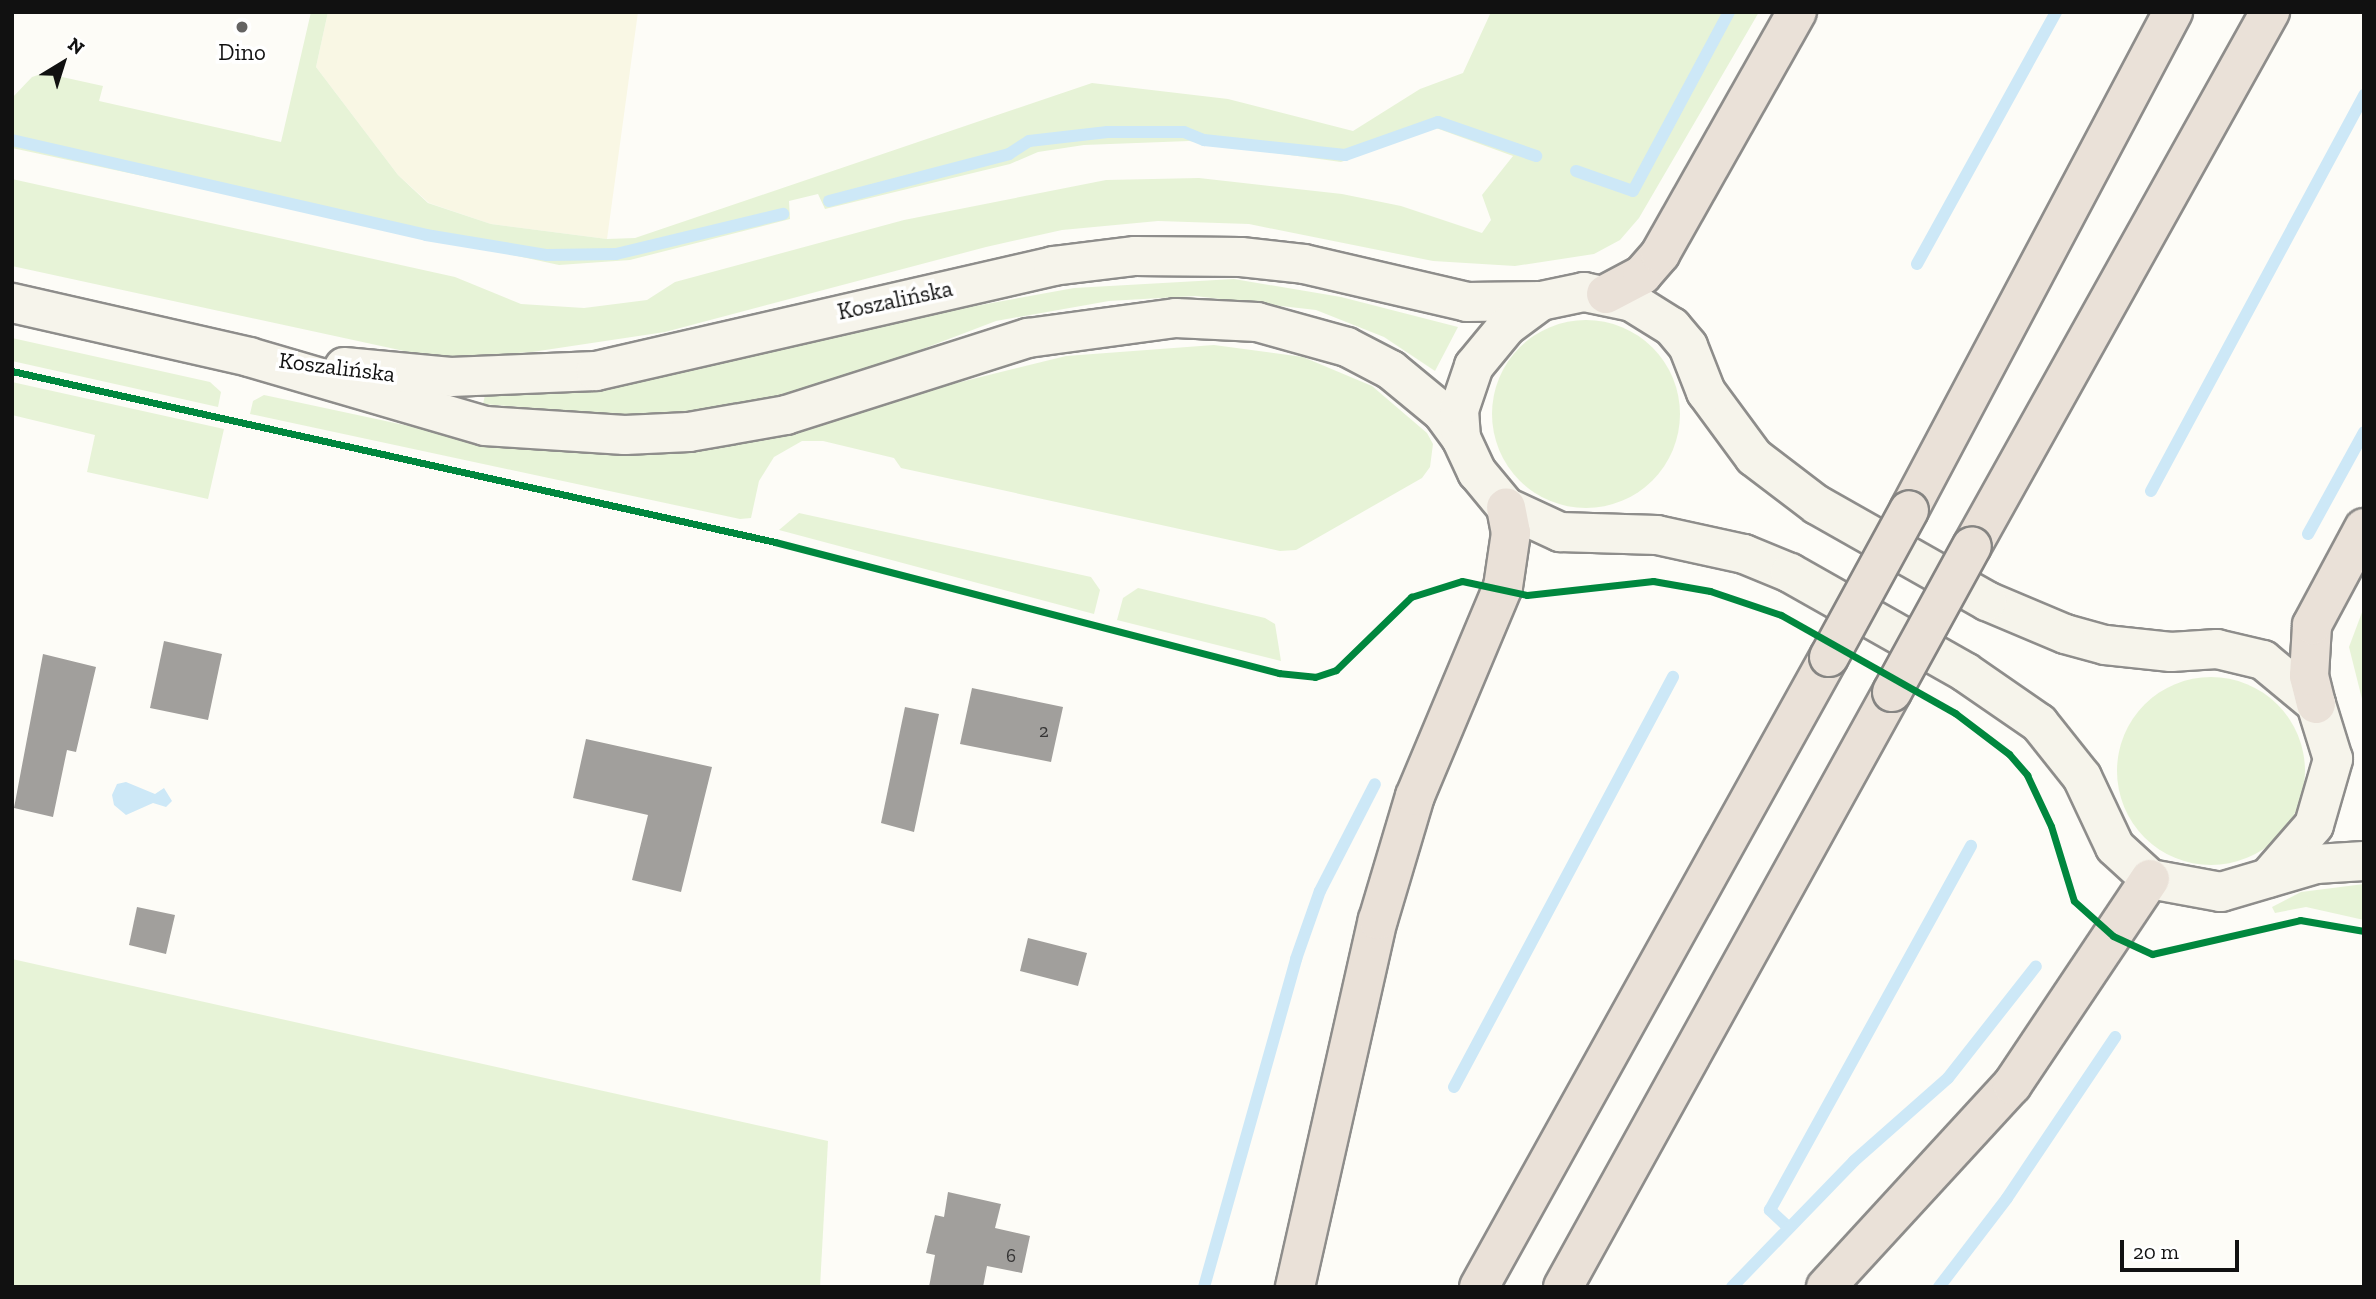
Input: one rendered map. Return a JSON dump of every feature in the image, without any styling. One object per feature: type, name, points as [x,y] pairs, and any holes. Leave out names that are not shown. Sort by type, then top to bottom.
[{"type":"highway","points":[[1606,294],[1642,275],[1660,254],[1797,12]]},
{"type":"highway","points":[[1479,1287],[1829,657],[2174,12]]},
{"type":"highway","points":[[1563,1287],[2270,12]]},
{"type":"highway","points":[[1296,1287],[1378,920],[1415,796],[1503,586],[1511,533],[1506,507]]},
{"type":"highway","points":[[2320,712],[2309,676],[2312,625],[2364,528]]},
{"type":"highway","points":[[1826,1287],[2012,1085],[2150,879]]},
{"type":"main road","name":"Koszalińska","points":[[249,357],[407,375],[549,377],[655,360],[786,324],[1053,267],[1135,256],[1241,257],[1304,264],[1468,302],[1541,301]]},
{"type":"main road","points":[[2364,755],[2284,674],[2243,653],[2105,645],[2025,620],[1817,505],[1777,479],[1730,430],[1706,392],[1697,363],[1672,327],[1654,313],[1606,294],[1563,294],[1541,301],[1507,326],[1474,366],[1461,400],[1461,438],[1477,472],[1506,507],[1560,532],[1657,535],[1744,554],[1790,573],[1931,652],[2012,700],[2039,723],[2082,777],[2115,846],[2150,879],[2203,892],[2246,888],[2268,878],[2316,864],[2364,861]]},
{"type":"main road","name":"Koszalińska","points":[[12,303],[249,357],[485,426],[625,435],[689,432],[786,415],[1055,334],[1176,318],[1256,322],[1296,330],[1382,365],[1424,396],[1461,438]]},
{"type":"main road","points":[[2268,878],[2300,844],[2323,804],[2333,759],[2320,712]]},
{"type":"shaded area","points":[[328,12],[638,12],[607,239],[491,224],[429,203],[398,175],[316,67]]},
{"type":"green space","points":[[311,12],[328,12],[316,67],[398,175],[428,203],[491,224],[607,239],[635,238],[1092,83],[1228,99],[1353,131],[1420,89],[1463,73],[1491,12],[1759,12],[1639,218],[1620,240],[1594,254],[1515,266],[1433,261],[1249,224],[1158,221],[1062,230],[986,247],[665,332],[532,352],[441,359],[12,266],[12,179],[455,277],[521,304],[584,308],[647,300],[675,282],[904,220],[1106,180],[1199,178],[1342,194],[1401,206],[1482,233],[1491,220],[1482,195],[1513,156],[1436,128],[1341,162],[1189,141],[1084,145],[1038,152],[1010,164],[825,209],[818,194],[789,201],[790,219],[630,260],[559,265],[12,148],[12,98],[32,77],[44,73],[103,86],[99,101],[281,142]]},
{"type":"green space","points":[[1234,279],[1341,297],[1458,327],[1435,371],[1384,337],[1316,310],[1195,296],[1109,301],[996,321],[807,393],[666,419],[483,404],[485,395],[1074,288]]},
{"type":"green space","points":[[1586,320],[1622,327],[1652,348],[1673,378],[1680,414],[1673,450],[1652,480],[1622,501],[1586,508],[1550,501],[1520,480],[1499,450],[1492,414],[1499,378],[1520,348],[1550,327]]},
{"type":"green space","points":[[12,338],[210,382],[221,392],[218,407],[12,361]]},
{"type":"green space","points":[[1214,345],[1303,357],[1372,386],[1427,433],[1433,444],[1430,467],[1422,478],[1296,550],[1280,551],[901,468],[894,458],[823,441],[802,441],[774,457],[759,481],[751,518],[740,519],[250,414],[253,401],[264,395],[451,435],[884,401],[1066,356]]},
{"type":"green space","points":[[12,382],[224,429],[208,499],[87,472],[95,435],[12,415]]},
{"type":"green space","points":[[799,513],[1091,577],[1100,590],[1094,614],[779,530]]},
{"type":"green space","points":[[1138,588],[1265,618],[1275,624],[1281,661],[1117,620],[1123,598]]},
{"type":"green space","points":[[2364,607],[2364,707],[2349,647]]},
{"type":"green space","points":[[2211,677],[2247,684],[2277,705],[2298,735],[2305,771],[2298,807],[2277,837],[2247,858],[2211,865],[2175,858],[2145,837],[2124,807],[2117,771],[2124,735],[2145,705],[2175,684]]},
{"type":"green space","points":[[2364,884],[2364,920],[2306,907],[2275,913],[2272,907],[2301,892]]},
{"type":"green space","points":[[12,959],[828,1141],[820,1287],[12,1287]]},
{"type":"water","points":[[126,782],[155,794],[164,788],[172,801],[166,807],[153,803],[126,815],[114,805],[112,795],[117,784]]},
{"type":"building","points":[[164,641],[222,654],[208,720],[150,708]]},
{"type":"building","points":[[43,654],[96,667],[76,752],[67,750],[53,817],[14,808]]},
{"type":"building","points":[[972,688],[1063,707],[1051,762],[960,744]]},
{"type":"building","points":[[905,707],[939,714],[914,832],[881,823]]},
{"type":"building","points":[[586,739],[712,767],[681,892],[632,880],[648,815],[573,798]]},
{"type":"building","points":[[137,907],[175,915],[166,954],[129,945]]},
{"type":"building","points":[[1028,938],[1087,953],[1078,986],[1020,971]]},
{"type":"building","points":[[948,1192],[1001,1204],[995,1228],[1030,1236],[1022,1273],[987,1266],[983,1287],[929,1287],[935,1255],[926,1253],[935,1215],[944,1217]]},
{"type":"waterway","points":[[1576,171],[1633,191],[1729,12]]},
{"type":"waterway","points":[[1917,264],[2056,12]]},
{"type":"waterway","points":[[2151,491],[2364,95]]},
{"type":"waterway","points":[[829,201],[1009,154],[1029,141],[1107,132],[1184,132],[1204,140],[1345,155],[1438,122],[1536,156]]},
{"type":"waterway","points":[[12,140],[426,235],[547,255],[616,254],[783,214]]},
{"type":"waterway","points":[[2308,534],[2364,432]]},
{"type":"waterway","points":[[1454,1087],[1673,677]]},
{"type":"waterway","points":[[1204,1287],[1296,959],[1320,891],[1375,784]]},
{"type":"waterway","points":[[1788,1227],[1770,1210],[1971,846]]},
{"type":"waterway","points":[[1732,1287],[1854,1161],[1948,1078],[2036,966]]},
{"type":"waterway","points":[[1939,1287],[2007,1198],[2115,1037]]},
{"type":"cycle path","points":[[12,371],[775,542],[1279,673],[1315,677],[1336,670],[1411,597],[1462,581],[1527,595],[1653,581],[1710,591],[1781,615],[1955,713],[2009,754],[2027,775],[2051,826],[2074,901],[2113,936],[2152,954],[2300,920],[2364,931]]},
{"type":"place","name":"Dino","points":[[242,27]]}]
